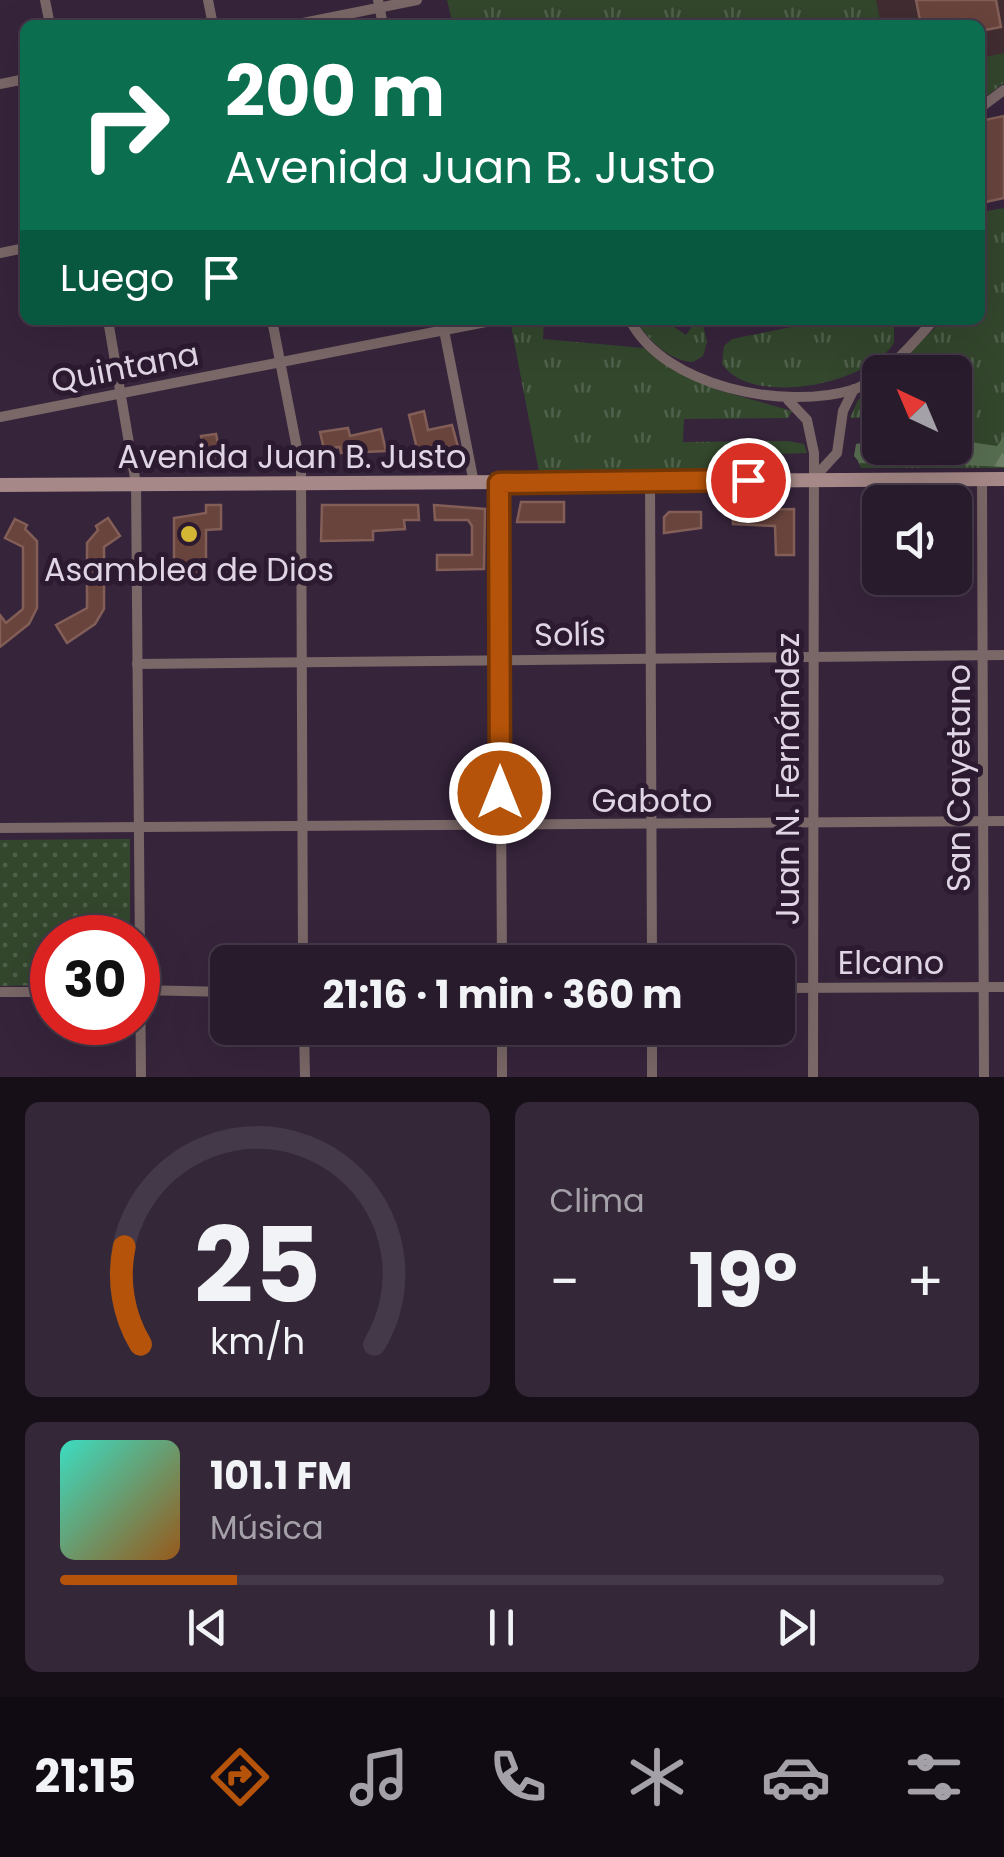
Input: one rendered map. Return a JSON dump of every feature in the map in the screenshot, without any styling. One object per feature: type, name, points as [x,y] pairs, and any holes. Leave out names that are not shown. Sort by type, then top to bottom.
[{"type":"main road","name":"Avenida Juan B. Justo","points":[[0,485],[1004,479]]},
{"type":"street","points":[[313,20],[378,4],[417,0]]},
{"type":"street","points":[[109,325],[136,484],[139,915]]},
{"type":"street","points":[[273,325],[302,484],[303,945]]},
{"type":"street","points":[[443,325],[474,483]]},
{"type":"street","name":"Quintana","points":[[0,417],[280,362],[443,325]]},
{"type":"street","points":[[633,325],[642,338],[672,363],[731,388],[788,400],[854,390]]},
{"type":"street","points":[[813,480],[837,453],[843,410],[854,390],[928,325]]},
{"type":"street","points":[[788,400],[803,413],[814,443],[840,443]]},
{"type":"street","name":"Juan N. Fernández","points":[[813,1077],[814,443]]},
{"type":"street","name":"San Cayetano","points":[[982,479],[984,1077]]},
{"type":"street","points":[[650,481],[652,945]]},
{"type":"street","points":[[499,483],[502,945]]},
{"type":"street","name":"Solís","points":[[137,664],[1004,654]]},
{"type":"street","name":"Gaboto","points":[[0,828],[1004,821]]},
{"type":"street","name":"Elcano","points":[[795,988],[1004,986]]},
{"type":"street","points":[[160,990],[210,992]]},
{"type":"street","points":[[0,992],[30,992]]},
{"type":"street","points":[[141,1045],[142,1077]]},
{"type":"street","points":[[304,1045],[305,1077]]},
{"type":"street","points":[[502,1045],[502,1077]]},
{"type":"street","points":[[652,1045],[652,1077]]},
{"type":"shaded area","points":[[876,0],[1004,0],[1004,53],[985,57],[985,20],[880,20]]},
{"type":"green space","points":[[447,0],[876,0],[880,20],[452,20]]},
{"type":"green space","points":[[1004,53],[1004,83],[985,97],[985,57]]},
{"type":"green space","points":[[1004,208],[1004,468],[861,468],[854,453],[861,452],[862,438],[862,465],[972,465],[972,355],[907,355],[938,325],[985,325],[985,211]]},
{"type":"green space","points":[[511,325],[544,325],[543,339],[644,348],[674,370],[718,390],[792,411],[788,418],[684,419],[683,442],[788,441],[804,444],[807,453],[780,454],[777,470],[539,472]]},
{"type":"green space","points":[[639,325],[675,325],[686,335],[693,325],[703,325],[707,342],[703,356],[693,362],[676,358]]},
{"type":"green space","points":[[801,325],[894,325],[894,343],[882,355],[862,355],[860,370],[810,385],[783,388],[737,377],[722,364],[724,346],[732,339]]},
{"type":"green space","points":[[862,396],[862,418],[850,418]]},
{"type":"green space","points":[[1004,436],[1004,467],[964,465],[972,465],[972,442],[997,446]]},
{"type":"green space","points":[[862,443],[862,463],[854,456],[856,444]]},
{"type":"green space","points":[[130,839],[130,915],[30,915],[30,985],[0,986],[0,840]]},
{"type":"building","points":[[916,0],[996,0],[1001,27],[985,30],[985,20],[920,20]]},
{"type":"building","points":[[1004,116],[1004,198],[986,202],[985,188],[985,120]]},
{"type":"building","points":[[424,411],[428,430],[452,425],[458,447],[417,449],[409,415]]},
{"type":"building","points":[[348,428],[350,436],[381,429],[386,451],[341,453],[340,447],[324,449],[320,432]]},
{"type":"building","points":[[216,434],[221,457],[205,458],[201,436]]},
{"type":"building","points":[[521,502],[564,502],[564,522],[517,522]]},
{"type":"building","points":[[206,505],[221,505],[221,529],[206,530],[206,578],[174,578],[174,518],[206,513]]},
{"type":"building","points":[[322,505],[418,505],[419,520],[404,520],[405,529],[373,531],[373,540],[321,541]]},
{"type":"building","points":[[434,505],[485,509],[484,569],[437,570],[437,555],[472,555],[472,526],[468,520],[435,520]]},
{"type":"building","points":[[794,509],[794,555],[776,555],[775,526],[733,524],[733,511]]},
{"type":"building","points":[[669,512],[701,512],[701,528],[664,533],[664,517]]},
{"type":"building","points":[[108,518],[120,536],[104,547],[104,609],[95,624],[67,643],[56,625],[87,608],[87,543],[98,530],[96,526]]},
{"type":"building","points":[[15,519],[27,525],[25,529],[37,541],[37,608],[29,624],[0,647],[0,615],[6,623],[23,609],[23,547],[5,538]]},
{"type":"place","name":"Asamblea de Dios","points":[[189,534]]},
{"type":"route","points":[[500,793],[499,483],[748,480]]}]
